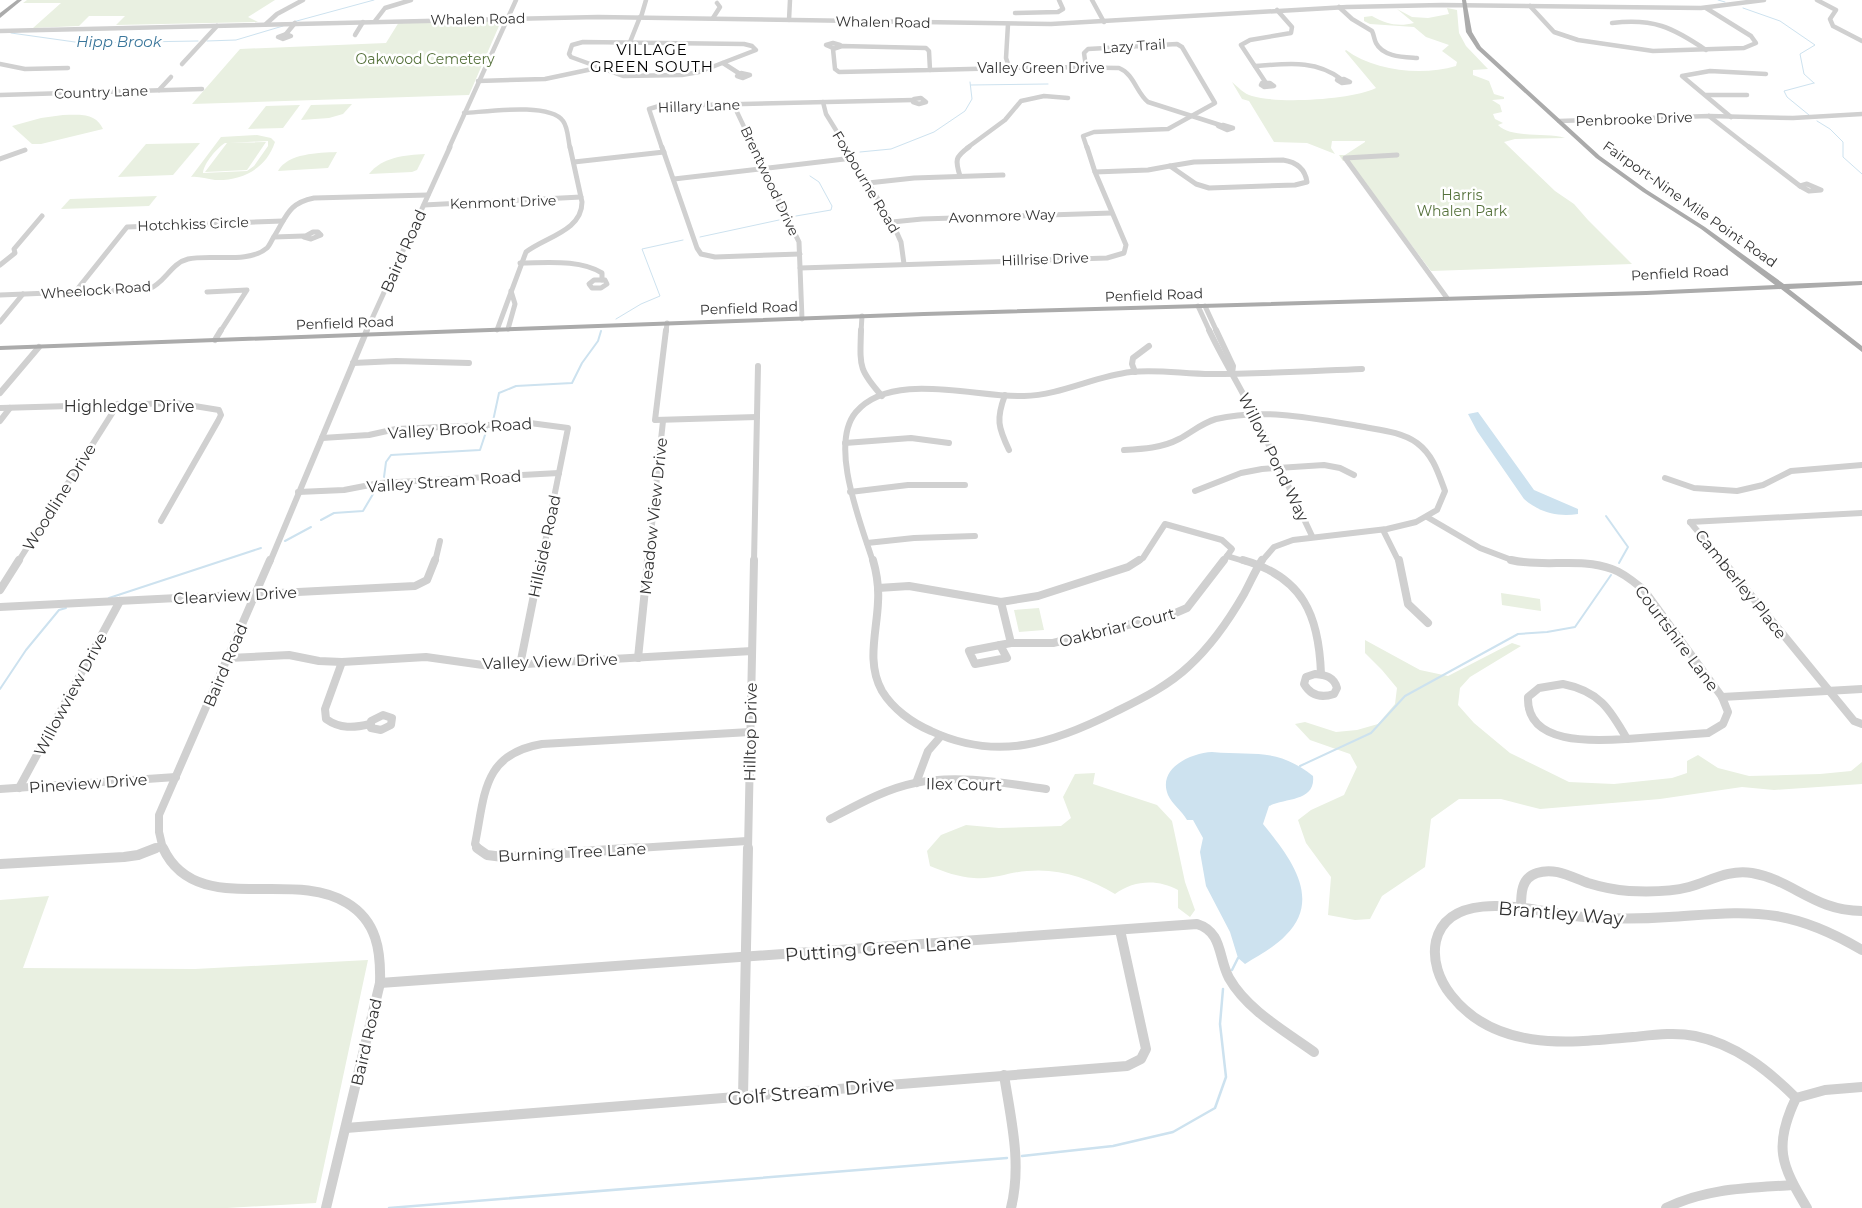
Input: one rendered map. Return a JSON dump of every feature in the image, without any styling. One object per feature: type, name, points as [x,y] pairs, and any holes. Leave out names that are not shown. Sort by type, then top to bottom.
[{"type":"main road","points":[[0,16],[20,0]]},
{"type":"main road","name":"Fairport-Nine Mile Point Road","points":[[1465,3],[1469,32],[1476,45],[1598,157],[1780,283],[1862,350]]},
{"type":"main road","name":"Penfield Road","points":[[0,348],[802,318],[1447,298],[1862,278]]},
{"type":"main road","name":"Penfield Road","points":[[1780,283],[1862,283]]},
{"type":"street","points":[[266,24],[277,14],[303,0]]},
{"type":"street","points":[[375,21],[385,8],[411,0]]},
{"type":"street","name":"Baird Road","points":[[326,1208],[380,984],[381,958],[377,936],[371,924],[353,906],[326,892],[309,889],[232,889],[196,882],[177,869],[162,846],[157,830],[159,815],[229,658],[364,335],[516,0]]},
{"type":"street","points":[[630,42],[646,0]]},
{"type":"street","points":[[789,20],[790,0]]},
{"type":"street","points":[[1015,13],[1058,12],[1063,9],[1059,0]]},
{"type":"street","points":[[1092,0],[1104,22]]},
{"type":"street","points":[[1372,0],[1380,6]]},
{"type":"street","points":[[1376,0],[1380,6]]},
{"type":"street","points":[[1628,0],[1636,7]]},
{"type":"street","name":"Whalen Road","points":[[0,31],[507,18],[639,17],[1008,24],[1104,22],[1277,10],[1465,3],[1530,6],[1706,8],[1764,0]]},
{"type":"street","points":[[1818,0],[1836,10],[1830,19],[1833,26],[1862,41]]},
{"type":"street","points":[[713,18],[720,7],[717,3]]},
{"type":"street","points":[[1530,6],[1551,30],[1571,39],[1647,50],[1744,48],[1752,46],[1756,42],[1751,36],[1706,8]]},
{"type":"street","points":[[1339,7],[1352,19],[1372,31],[1376,45],[1380,48],[1400,56],[1417,58]]},
{"type":"street","points":[[1266,83],[1242,48],[1242,43],[1288,34],[1292,31],[1292,27],[1277,10]]},
{"type":"street","points":[[1612,23],[1642,20],[1667,25],[1706,50]]},
{"type":"street","points":[[355,35],[363,22]]},
{"type":"street","points":[[286,34],[295,23]]},
{"type":"street","points":[[1008,24],[1006,58],[1009,67]]},
{"type":"street","points":[[182,64],[217,26]]},
{"type":"street","points":[[573,44],[571,57],[598,68],[627,76],[682,76],[699,72],[752,52],[755,48],[744,44],[581,42],[573,44],[567,42],[576,40],[581,42]]},
{"type":"street","points":[[842,46],[833,43],[826,45],[833,48],[842,46],[926,48],[930,70]]},
{"type":"street","name":"Lazy Trail","points":[[1086,67],[1085,51],[1091,48],[1179,44],[1215,103],[1168,129],[1121,132]]},
{"type":"street","name":"Valley Green Drive","points":[[833,48],[835,69],[840,72],[1009,67],[1123,69],[1129,73],[1140,94],[1148,102],[1220,125]]},
{"type":"street","points":[[723,63],[740,74]]},
{"type":"street","points":[[0,64],[25,68],[68,68]]},
{"type":"street","points":[[1255,66],[1314,65],[1330,70],[1340,79]]},
{"type":"street","points":[[478,81],[545,79],[598,68]]},
{"type":"street","points":[[1731,117],[1683,79],[1682,76],[1689,73],[1727,72],[1766,74]]},
{"type":"street","points":[[159,90],[171,77]]},
{"type":"street","name":"Country Lane","points":[[0,95],[202,89]]},
{"type":"street","points":[[1706,96],[1747,95]]},
{"type":"street","points":[[960,176],[956,163],[960,154],[1005,120],[1021,101],[1044,96],[1068,98]]},
{"type":"street","name":"Hillary Lane","points":[[800,254],[715,258],[701,254],[650,113],[651,108],[913,100]]},
{"type":"street","name":"Foxbourne Road","points":[[823,102],[826,114],[892,222],[901,242],[904,264]]},
{"type":"street","name":"Brentwood Drive","points":[[736,104],[737,112],[797,238],[800,254],[802,318]]},
{"type":"street","points":[[464,112],[536,111],[557,115],[564,122],[581,198],[582,211],[576,220],[561,232],[530,248],[523,256],[497,330]]},
{"type":"street","name":"Penbrooke Drive","points":[[1559,121],[1709,116],[1793,118],[1862,114]]},
{"type":"street","name":"Penbrooke Drive","points":[[1709,116],[1800,186]]},
{"type":"street","name":"Hillrise Drive","points":[[800,268],[1117,256],[1124,254],[1126,247],[1095,172],[1083,136],[1089,133],[1121,132]]},
{"type":"street","points":[[0,159],[25,150]]},
{"type":"street","points":[[574,162],[664,152]]},
{"type":"street","points":[[1397,155],[1345,158],[1447,298]]},
{"type":"street","points":[[674,179],[853,158]]},
{"type":"street","points":[[1095,172],[1148,170],[1170,166],[1194,162],[1283,160],[1297,163],[1308,180],[1303,184],[1295,185],[1209,188],[1196,184],[1170,166]]},
{"type":"street","points":[[868,183],[960,176],[1003,176]]},
{"type":"street","name":"Wheelock Road","points":[[0,295],[142,290],[155,287],[163,282],[175,265],[183,260],[256,254],[266,250],[293,205],[308,199],[428,194]]},
{"type":"street","name":"Kenmont Drive","points":[[424,205],[581,198]]},
{"type":"street","name":"Avonmore Way","points":[[892,222],[922,219],[1112,213]]},
{"type":"street","points":[[2,262],[2,257],[5,253],[14,249],[42,216]]},
{"type":"street","name":"Hotchkiss Circle","points":[[75,292],[127,227],[283,222]]},
{"type":"street","points":[[274,237],[304,236]]},
{"type":"street","points":[[520,263],[585,265],[599,270],[604,276],[602,280]]},
{"type":"street","points":[[207,292],[247,290],[215,340]]},
{"type":"street","points":[[508,329],[515,304],[511,291]]},
{"type":"street","points":[[0,322],[24,294]]},
{"type":"street","name":"Willow Pond Way","points":[[1202,306],[1232,366],[1232,373],[1312,536],[1291,539],[1270,550],[1239,602],[1201,654],[1174,680],[1153,694],[1087,726],[1040,743],[1000,748],[974,745],[941,736],[902,714],[882,692],[872,657],[877,620],[878,588],[867,543],[850,492],[845,443],[849,423],[855,413],[882,396],[932,387],[954,388],[1005,396],[1044,394],[1094,379],[1135,372],[1232,373]]},
{"type":"street","points":[[862,316],[862,370],[882,396]]},
{"type":"street","name":"Meadow View Drive","points":[[638,658],[663,422],[656,421],[654,417],[667,323]]},
{"type":"street","points":[[1135,372],[1132,364],[1133,358],[1149,346]]},
{"type":"street","points":[[0,393],[39,347]]},
{"type":"street","points":[[353,363],[396,361],[469,363]]},
{"type":"street","name":"Hilltop Drive","points":[[743,1097],[758,366]]},
{"type":"street","points":[[1232,373],[1362,369]]},
{"type":"street","points":[[1005,396],[998,424],[1002,438],[1009,450]]},
{"type":"street","name":"Highledge Drive","points":[[0,408],[176,402],[214,408],[221,413],[218,422],[162,521]]},
{"type":"street","name":"Woodline Drive","points":[[0,590],[118,404]]},
{"type":"street","points":[[0,421],[10,408]]},
{"type":"street","points":[[1124,450],[1149,448],[1170,443],[1202,424],[1217,419],[1254,415],[1289,417],[1392,432],[1417,442],[1425,448],[1443,478],[1444,496],[1437,510],[1419,522],[1383,530],[1312,536]]},
{"type":"street","points":[[663,422],[757,417]]},
{"type":"street","name":"Valley Brook Road","points":[[322,438],[369,435],[396,429],[530,422],[568,428]]},
{"type":"street","name":"Hillside Road","points":[[520,665],[568,428]]},
{"type":"street","points":[[845,443],[912,438],[949,442]]},
{"type":"street","points":[[1194,491],[1201,490],[1241,473],[1278,467],[1324,465],[1340,468],[1354,475]]},
{"type":"street","points":[[1665,478],[1694,488],[1737,491],[1763,485],[1791,470],[1862,465]]},
{"type":"street","name":"Valley Stream Road","points":[[298,492],[344,490],[380,483],[559,473]]},
{"type":"street","points":[[850,492],[908,485],[966,485]]},
{"type":"street","name":"Camberley Place","points":[[1862,513],[1690,522],[1854,722],[1862,724]]},
{"type":"street","name":"Courtshire Lane","points":[[1427,517],[1493,554],[1514,561],[1543,564],[1596,564],[1613,569],[1629,577],[1650,598],[1722,697],[1728,712],[1724,724],[1717,729],[1694,735],[1588,742],[1564,739],[1553,734],[1535,719],[1527,704],[1528,697],[1539,688],[1554,684],[1572,686],[1590,692],[1606,704],[1627,739]]},
{"type":"street","points":[[878,588],[909,586],[1001,602],[1038,596],[1128,567],[1143,558],[1165,524],[1222,540],[1232,549],[1227,556],[1259,566],[1285,579],[1298,593],[1310,619],[1321,657],[1321,674]]},
{"type":"street","points":[[1383,530],[1398,558],[1408,604],[1428,623]]},
{"type":"street","points":[[867,543],[914,538],[975,536]]},
{"type":"street","name":"Clearview Drive","points":[[0,607],[421,585],[431,577],[440,541]]},
{"type":"street","name":"Oakbriar Court","points":[[1000,645],[1011,643],[1054,643],[1173,614],[1187,608],[1227,556]]},
{"type":"street","name":"Willowview Drive","points":[[19,788],[120,601]]},
{"type":"street","points":[[1001,602],[1011,643]]},
{"type":"street","name":"Valley View Drive","points":[[229,658],[289,655],[342,662],[426,657],[479,665],[520,665],[752,651]]},
{"type":"street","points":[[342,662],[325,709],[326,719],[344,727],[370,724]]},
{"type":"street","points":[[1722,697],[1862,689]]},
{"type":"street","name":"Burning Tree Lane","points":[[747,841],[498,857],[484,854],[478,850],[475,844],[487,782],[491,773],[503,758],[521,748],[542,744],[750,732]]},
{"type":"street","points":[[916,783],[928,750],[941,736]]},
{"type":"street","name":"Pineview Drive","points":[[0,789],[176,777]]},
{"type":"street","name":"Ilex Court","points":[[830,819],[871,799],[916,783],[985,782],[1046,789]]},
{"type":"street","points":[[0,864],[124,857],[162,846]]},
{"type":"street","points":[[1521,908],[1520,890],[1523,882],[1530,876],[1540,872],[1562,873],[1599,885],[1633,891],[1687,887],[1719,874],[1740,872],[1754,873],[1772,879],[1829,907],[1862,911]]},
{"type":"street","name":"Brantley Way","points":[[1796,1098],[1773,1075],[1742,1054],[1721,1044],[1696,1036],[1663,1034],[1547,1042],[1506,1035],[1466,1012],[1446,988],[1436,962],[1434,950],[1437,938],[1442,927],[1461,912],[1488,906],[1623,920],[1764,914],[1808,924],[1830,932],[1862,950]]},
{"type":"street","name":"Putting Green Lane","points":[[380,984],[1192,924],[1206,926],[1215,935],[1224,966],[1235,986],[1254,1005],[1314,1052]]},
{"type":"street","name":"Golf Stream Drive","points":[[346,1128],[1127,1066],[1141,1059],[1146,1049],[1146,1043],[1120,930]]},
{"type":"street","points":[[1004,1076],[1017,1165],[1017,1183],[1011,1208]]},
{"type":"street","points":[[1807,1208],[1793,1185],[1784,1163],[1781,1145],[1782,1129],[1796,1098],[1824,1090],[1862,1087]]},
{"type":"street","points":[[1666,1208],[1689,1197],[1714,1192],[1793,1185]]},
{"type":"green space","points":[[27,0],[275,0],[248,17],[258,22],[116,25],[125,16],[89,16],[79,26],[33,28],[61,3],[23,3]]},
{"type":"green space","name":"Harris Whalen Park","points":[[1447,8],[1457,10],[1459,33],[1466,46],[1488,69],[1473,70],[1473,75],[1489,81],[1494,94],[1504,97],[1504,99],[1492,100],[1500,105],[1502,112],[1493,114],[1495,119],[1503,123],[1498,125],[1520,134],[1565,138],[1515,139],[1504,142],[1555,191],[1574,204],[1632,264],[1431,271],[1348,161],[1343,161],[1339,155],[1345,155],[1365,141],[1332,141],[1331,148],[1335,154],[1307,143],[1274,142],[1249,101],[1242,99],[1232,82],[1249,95],[1279,100],[1333,98],[1376,88],[1346,50],[1370,63],[1399,70],[1428,71],[1456,66],[1457,62],[1442,51],[1449,45],[1426,37],[1414,27],[1370,24],[1364,21],[1364,17],[1372,16],[1392,24],[1403,25],[1414,23],[1397,9],[1412,17],[1428,18],[1449,14]]},
{"type":"green space","name":"Oakwood Cemetery","points":[[502,19],[469,95],[192,104],[240,49],[386,43],[399,22]]},
{"type":"green space","points":[[352,104],[343,114],[329,118],[301,120],[311,105]]},
{"type":"green space","points":[[300,105],[283,128],[248,129],[266,106]]},
{"type":"green space","points":[[63,115],[91,117],[103,129],[41,144],[32,144],[12,126],[41,118]]},
{"type":"green space","points":[[257,135],[271,138],[275,142],[266,159],[252,172],[243,176],[225,180],[191,177],[221,137]],"holes":[[[268,141],[268,146],[254,166],[247,171],[203,173],[211,156],[225,143],[227,143],[205,172],[247,170],[266,142],[229,143]]]},
{"type":"green space","points":[[200,143],[173,175],[118,177],[146,144]]},
{"type":"green space","points":[[337,152],[328,168],[278,171],[283,165],[296,157]]},
{"type":"green space","points":[[425,154],[417,170],[412,172],[369,174],[374,168],[387,160],[402,156]]},
{"type":"green space","points":[[157,196],[149,206],[61,209],[70,199]]},
{"type":"green space","points":[[1501,593],[1540,599],[1541,611],[1502,605]]},
{"type":"green space","points":[[1039,608],[1044,630],[1019,632],[1014,610]]},
{"type":"green space","points":[[1365,640],[1420,670],[1448,676],[1512,643],[1521,646],[1470,677],[1460,688],[1458,705],[1474,723],[1510,753],[1569,782],[1614,784],[1672,778],[1687,773],[1687,761],[1698,755],[1718,768],[1749,776],[1851,771],[1862,762],[1862,784],[1774,790],[1742,787],[1660,799],[1540,809],[1501,799],[1459,799],[1431,819],[1425,867],[1382,896],[1370,919],[1355,920],[1328,915],[1331,877],[1306,843],[1298,820],[1311,810],[1344,795],[1357,767],[1350,754],[1310,740],[1295,724],[1305,722],[1336,732],[1357,730],[1378,724],[1395,704],[1397,688],[1365,653]]},
{"type":"green space","points":[[1095,773],[1093,784],[1157,805],[1172,821],[1185,882],[1195,910],[1190,917],[1178,908],[1178,890],[1162,884],[1138,884],[1122,889],[1115,894],[1095,883],[1073,875],[1051,871],[1027,871],[987,878],[974,878],[946,872],[930,866],[927,851],[941,835],[966,825],[999,828],[1061,826],[1071,818],[1063,797],[1075,774]]},
{"type":"green space","points":[[49,896],[23,968],[195,969],[368,960],[316,1203],[227,1208],[0,1208],[0,900]]},
{"type":"water","points":[[1478,412],[1534,490],[1578,509],[1578,514],[1563,515],[1550,513],[1536,508],[1524,499],[1477,431],[1468,414]]},
{"type":"water","points":[[1212,752],[1276,757],[1300,767],[1313,776],[1313,784],[1310,791],[1305,795],[1269,806],[1263,824],[1283,850],[1298,878],[1302,892],[1302,907],[1297,921],[1277,943],[1245,964],[1238,958],[1230,932],[1206,886],[1200,852],[1203,838],[1193,820],[1187,820],[1172,801],[1168,795],[1166,785],[1167,777],[1178,764],[1195,755]]},
{"type":"waterway","name":"Hipp Brook","points":[[293,22],[374,0]]},
{"type":"waterway","points":[[1718,0],[1725,2]]},
{"type":"waterway","points":[[1743,8],[1780,21],[1815,45],[1800,54],[1804,74],[1814,83],[1784,91],[1787,97],[1809,115]]},
{"type":"waterway","name":"Hipp Brook","points":[[207,41],[236,40],[283,26]]},
{"type":"waterway","name":"Hipp Brook","points":[[11,33],[82,43],[198,41]]},
{"type":"waterway","points":[[860,152],[891,149],[934,132],[965,111],[972,99],[970,82]]},
{"type":"waterway","points":[[971,85],[1048,84]]},
{"type":"waterway","points":[[1817,121],[1830,129],[1843,142],[1843,157],[1862,174]]},
{"type":"waterway","points":[[796,216],[831,210],[832,206],[819,182],[810,176]]},
{"type":"waterway","points":[[700,237],[779,220]]},
{"type":"waterway","points":[[616,319],[641,304],[660,296],[642,249],[683,240]]},
{"type":"waterway","points":[[493,421],[499,393],[516,386],[572,383],[582,363],[598,341],[601,331]]},
{"type":"waterway","points":[[384,477],[386,462],[391,455],[480,450],[487,429]]},
{"type":"waterway","points":[[321,520],[334,513],[363,511],[376,489]]},
{"type":"waterway","points":[[1606,516],[1628,547],[1619,563]]},
{"type":"waterway","points":[[285,541],[311,527]]},
{"type":"waterway","points":[[109,598],[261,548]]},
{"type":"waterway","points":[[1300,766],[1371,733],[1405,696],[1518,634],[1547,632],[1575,627],[1611,575]]},
{"type":"waterway","points":[[0,689],[26,650],[59,610],[66,608]]},
{"type":"waterway","points":[[1232,970],[1238,958]]},
{"type":"waterway","points":[[1022,1156],[1113,1146],[1173,1132],[1215,1108],[1226,1077],[1220,1024],[1223,989]]},
{"type":"waterway","points":[[389,1208],[1007,1158]]},
{"type":"district","name":"VILLAGE GREEN SOUTH","points":[[652,58]]}]
